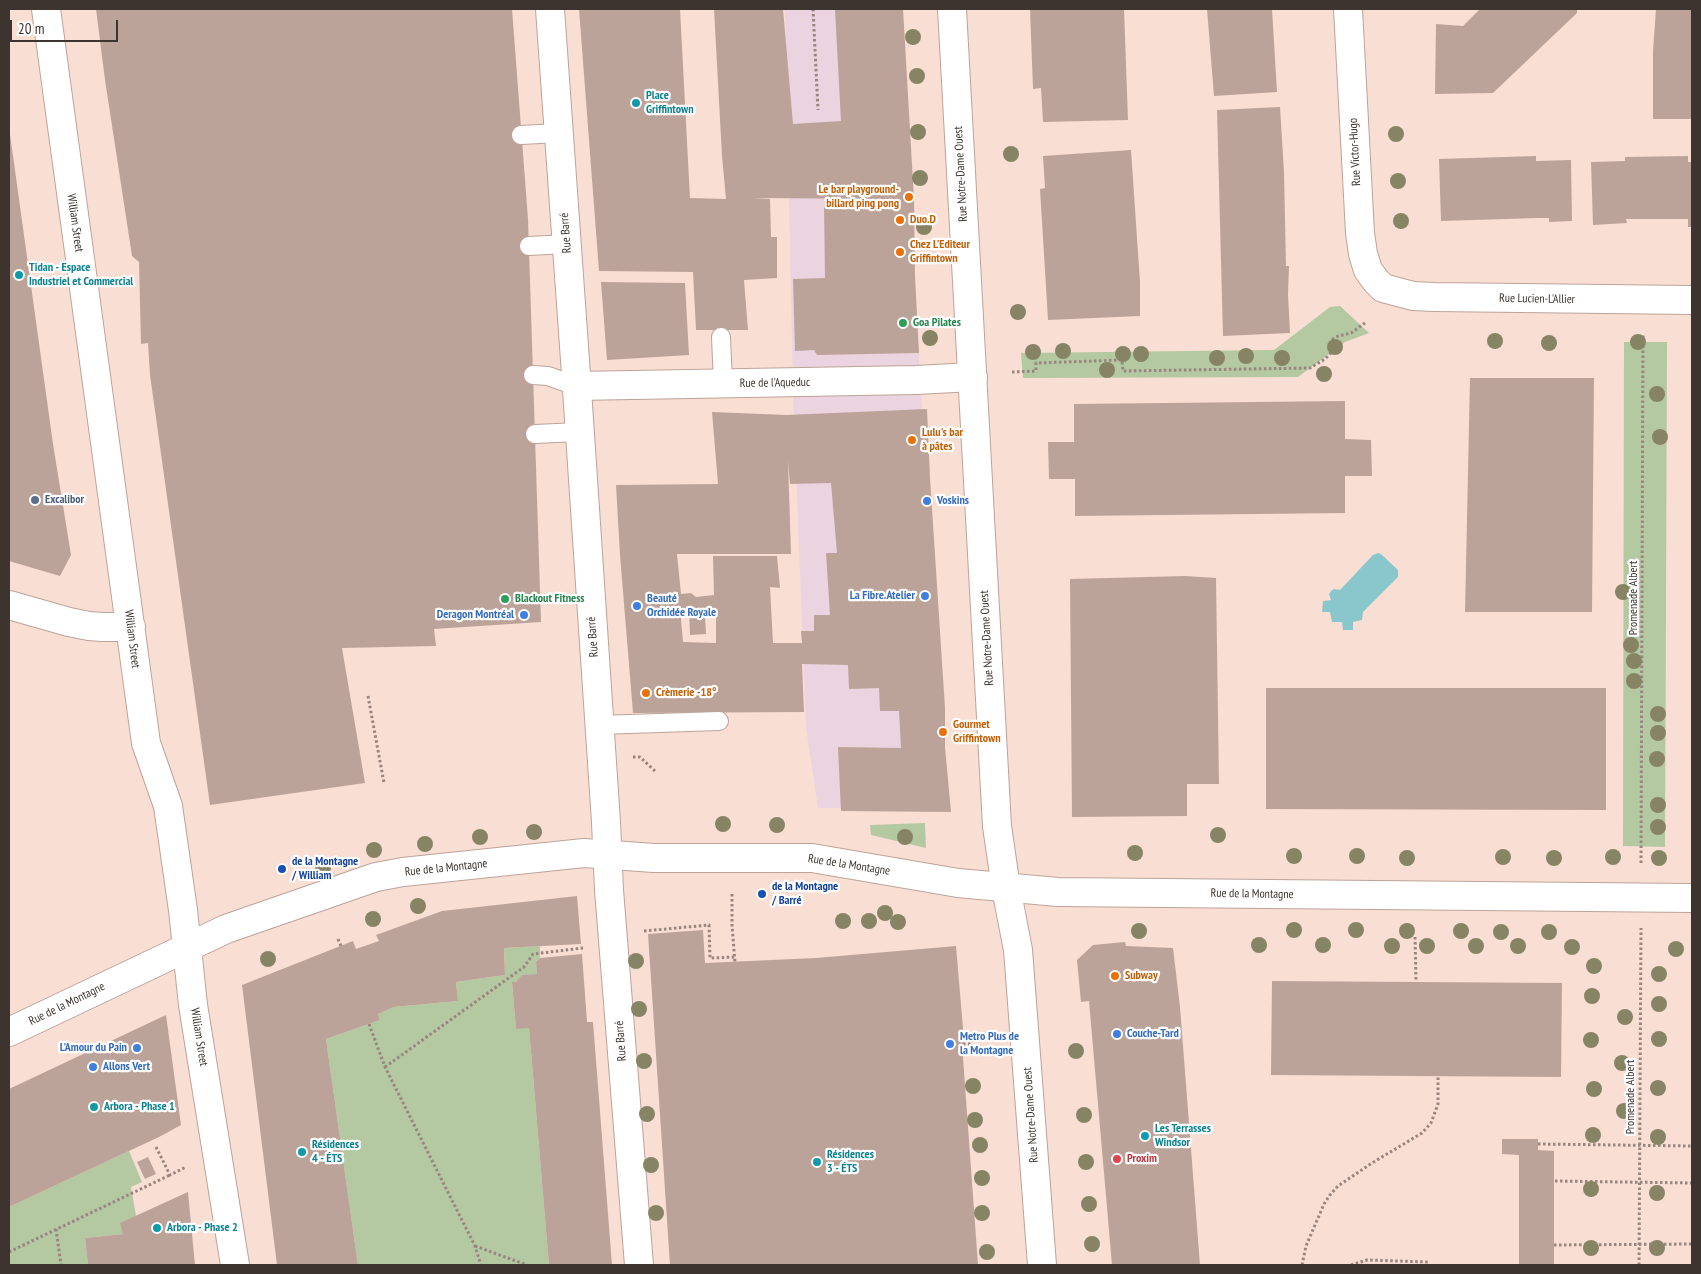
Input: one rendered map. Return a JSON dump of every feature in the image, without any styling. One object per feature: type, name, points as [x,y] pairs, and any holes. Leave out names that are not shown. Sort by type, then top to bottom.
[{"type":"street","name":"William Street","points":[[46,9],[146,743],[168,806],[194,1006],[235,1265]]},
{"type":"street","name":"Rue Barré","points":[[550,9],[607,855],[639,1265]]},
{"type":"street","name":"Rue Notre-Dame Ouest","points":[[952,9],[997,826],[1018,950],[1042,1265]]},
{"type":"street","name":"Rue Victor-Hugo","points":[[1348,9],[1360,240],[1368,270],[1384,288]]},
{"type":"street","name":"Rue Lucien-L'Allier","points":[[1384,288],[1414,296],[1434,297],[1692,300]]},
{"type":"street","name":"Rue de l'Aqueduc","points":[[576,386],[973,378]]},
{"type":"street","points":[[9,605],[89,626],[108,628],[131,626]]},
{"type":"street","name":"Rue de la Montagne","points":[[9,1032],[226,929],[386,875],[584,853],[654,858],[812,858],[958,883],[1058,892],[1692,898]]},
{"type":"lane","points":[[521,136],[558,133]]},
{"type":"lane","points":[[529,246],[567,244]]},
{"type":"lane","points":[[721,337],[723,383]]},
{"type":"lane","points":[[533,375],[548,376],[576,386]]},
{"type":"lane","points":[[535,434],[579,432]]},
{"type":"lane","points":[[599,725],[719,721]]},
{"type":"path","points":[[813,9],[818,110]]},
{"type":"path","points":[[1012,372],[1036,371],[1036,363],[1122,360],[1123,371],[1310,368],[1330,354],[1334,339],[1351,333],[1365,323]]},
{"type":"path","name":"Promenade Albert","points":[[1641,863],[1643,334]]},
{"type":"path","points":[[368,696],[384,783]]},
{"type":"path","points":[[626,756],[640,757],[655,770]]},
{"type":"path","points":[[732,894],[735,963]]},
{"type":"path","points":[[641,931],[709,925],[710,958],[735,957]]},
{"type":"path","name":"Promenade Albert","points":[[1639,1265],[1641,928]]},
{"type":"path","points":[[1415,937],[1416,981]]},
{"type":"path","points":[[338,939],[341,946]]},
{"type":"path","points":[[385,1068],[524,967],[534,954],[590,947]]},
{"type":"path","points":[[369,1024],[385,1068],[475,1246],[481,1265]]},
{"type":"path","points":[[963,1044],[972,1044]]},
{"type":"path","points":[[1302,1265],[1306,1246],[1324,1204],[1338,1186],[1422,1133],[1431,1123],[1438,1104],[1438,1077]]},
{"type":"path","points":[[1538,1144],[1692,1146]]},
{"type":"path","points":[[156,1147],[170,1175]]},
{"type":"path","points":[[9,1252],[193,1164]]},
{"type":"path","points":[[1554,1181],[1692,1183]]},
{"type":"path","points":[[56,1229],[61,1265]]},
{"type":"path","points":[[1554,1245],[1692,1244]]},
{"type":"path","points":[[475,1246],[527,1265]]},
{"type":"path","points":[[1350,1265],[1367,1260],[1428,1262]]},
{"type":"shaded area","points":[[785,9],[898,9],[946,808],[818,808],[806,727],[793,391]]},
{"type":"green space","points":[[1340,306],[1369,333],[1345,342],[1298,377],[1023,378],[1021,353],[1274,350],[1330,307]]},
{"type":"green space","points":[[1624,342],[1667,342],[1665,847],[1623,846]]},
{"type":"green space","points":[[925,823],[926,848],[871,835],[870,825]]},
{"type":"green space","points":[[540,946],[540,958],[536,962],[537,974],[512,983],[516,1028],[529,1028],[549,1265],[358,1265],[326,1039],[380,1020],[378,1014],[394,1007],[458,1001],[456,982],[505,975],[504,948]]},
{"type":"green space","points":[[129,1151],[142,1182],[131,1187],[136,1216],[123,1234],[85,1238],[88,1265],[9,1265],[9,1207]]},
{"type":"water","points":[[1378,553],[1398,570],[1398,577],[1363,612],[1362,620],[1353,622],[1353,630],[1343,630],[1342,622],[1332,622],[1330,612],[1322,612],[1323,601],[1331,600],[1329,594],[1331,591],[1334,589],[1340,590],[1373,555]]},
{"type":"building","points":[[96,9],[512,9],[528,219],[541,622],[434,629],[436,646],[342,648],[365,783],[210,805],[150,375],[148,343],[141,344],[139,262],[132,256]]},
{"type":"building","points":[[579,9],[680,9],[690,198],[726,199],[714,9],[783,9],[793,124],[841,121],[835,9],[903,9],[914,199],[919,353],[817,355],[814,350],[795,351],[793,279],[825,278],[824,201],[889,199],[754,198],[770,199],[771,237],[777,237],[777,278],[744,280],[748,330],[696,330],[693,272],[599,271]]},
{"type":"building","points":[[1030,9],[1124,9],[1128,120],[1043,122],[1041,88],[1033,89]]},
{"type":"building","points":[[1207,9],[1272,9],[1277,92],[1214,96]]},
{"type":"building","points":[[1480,9],[1577,9],[1577,13],[1493,93],[1435,94],[1436,24],[1463,26]]},
{"type":"building","points":[[1656,9],[1692,9],[1692,119],[1653,119],[1653,51]]},
{"type":"building","points":[[1280,107],[1284,172],[1286,266],[1289,266],[1290,333],[1223,336],[1217,110]]},
{"type":"building","points":[[9,127],[53,444],[71,555],[60,576],[9,561]]},
{"type":"building","points":[[1131,150],[1140,282],[1140,316],[1048,320],[1040,189],[1045,188],[1043,156]]},
{"type":"building","points":[[1536,156],[1536,161],[1571,160],[1572,221],[1549,222],[1549,218],[1538,218],[1441,221],[1439,159]]},
{"type":"building","points":[[1688,156],[1688,162],[1692,162],[1692,227],[1688,227],[1688,219],[1626,219],[1627,223],[1593,225],[1591,162],[1625,161],[1625,157]]},
{"type":"building","points":[[601,282],[685,283],[689,355],[607,360]]},
{"type":"building","points":[[1470,378],[1594,378],[1592,612],[1465,612]]},
{"type":"building","points":[[1345,401],[1345,439],[1371,440],[1372,476],[1345,476],[1345,513],[1075,516],[1075,479],[1049,479],[1048,442],[1074,442],[1074,404]]},
{"type":"building","points":[[927,409],[945,708],[945,747],[951,812],[841,811],[838,747],[901,748],[899,711],[880,711],[879,688],[849,689],[848,665],[802,664],[804,712],[633,713],[616,485],[718,484],[712,412],[787,415]],"holes":[[[788,460],[790,484],[831,483],[837,553],[826,553],[830,615],[814,615],[814,631],[801,631],[802,643],[773,643],[770,587],[780,588],[777,556],[713,556],[714,595],[696,597],[691,593],[681,594],[677,554],[791,554]],[[680,608],[689,608],[690,635],[706,634],[705,617],[716,616],[716,643],[683,642]]]},
{"type":"building","points":[[1185,576],[1216,578],[1219,784],[1187,784],[1187,816],[1072,817],[1070,579]]},
{"type":"building","points":[[1266,688],[1606,688],[1606,810],[1266,809]]},
{"type":"building","name":"Résidences 4 - ÉTS","points":[[577,896],[581,944],[504,948],[505,975],[456,982],[458,1001],[394,1007],[378,1014],[380,1020],[326,1039],[358,1265],[277,1265],[242,985],[353,941],[356,949],[379,941],[376,935],[442,911]]},
{"type":"building","name":"Résidences 3 - ÉTS","points":[[703,930],[705,963],[816,958],[956,946],[978,1265],[670,1265],[648,934]]},
{"type":"building","name":"Les Terrasses Windsor","points":[[1125,942],[1126,946],[1173,948],[1180,1007],[1200,1265],[1112,1265],[1089,1001],[1081,1002],[1077,960],[1093,945]]},
{"type":"building","points":[[582,954],[587,1022],[593,1022],[612,1265],[549,1265],[529,1028],[516,1029],[512,982],[516,982],[522,975],[537,974],[536,962],[540,958]]},
{"type":"building","points":[[1272,981],[1562,983],[1561,1077],[1271,1075]]},
{"type":"building","name":"Arbora - Phase 1","points":[[166,1015],[181,1125],[9,1207],[9,1089]]},
{"type":"building","points":[[1502,1139],[1538,1139],[1538,1150],[1554,1151],[1554,1265],[1519,1265],[1519,1155],[1502,1154]]},
{"type":"building","points":[[148,1157],[156,1174],[145,1179],[137,1162]]},
{"type":"building","name":"Arbora - Phase 2","points":[[188,1192],[195,1265],[88,1265],[85,1238],[123,1234],[120,1223]]},
{"type":"place","name":"Place Griffintown","points":[[636,103]]},
{"type":"place","name":"Le bar playground- billard ping pong","points":[[909,197]]},
{"type":"place","name":"Duo.D","points":[[900,220]]},
{"type":"place","name":"Chez L'Editeur Griffintown","points":[[900,252]]},
{"type":"place","name":"Tidan - Espace Industriel et Commercial","points":[[19,275]]},
{"type":"place","name":"Goa Pilates","points":[[903,323]]},
{"type":"place","name":"Lulu's bar à pâtes","points":[[912,440]]},
{"type":"place","name":"Excalibor","points":[[35,500]]},
{"type":"place","name":"Voskins","points":[[927,501]]},
{"type":"place","name":"La Fibre.Atelier","points":[[925,596]]},
{"type":"place","name":"Blackout Fitness","points":[[505,599]]},
{"type":"place","name":"Beauté Orchidée Royale","points":[[637,606]]},
{"type":"place","name":"Deragon Montréal","points":[[524,615]]},
{"type":"place","name":"Crèmerie -18°","points":[[646,693]]},
{"type":"place","name":"Gourmet Griffintown","points":[[943,732]]},
{"type":"place","name":"de la Montagne / William","points":[[282,869]]},
{"type":"place","name":"de la Montagne / Barré","points":[[762,894]]},
{"type":"place","name":"Subway","points":[[1115,976]]},
{"type":"place","name":"Couche-Tard","points":[[1117,1034]]},
{"type":"place","name":"Metro Plus de la Montagne","points":[[950,1044]]},
{"type":"place","name":"L'Amour du Pain","points":[[137,1048]]},
{"type":"place","name":"Allons Vert","points":[[93,1067]]},
{"type":"place","name":"Arbora - Phase 1","points":[[94,1107]]},
{"type":"place","name":"Les Terrasses Windsor","points":[[1145,1136]]},
{"type":"place","name":"Résidences 4 - ÉTS","points":[[302,1152]]},
{"type":"place","name":"Proxim","points":[[1117,1159]]},
{"type":"place","name":"Résidences 3 - ÉTS","points":[[817,1162]]},
{"type":"place","name":"Arbora - Phase 2","points":[[157,1228]]}]
